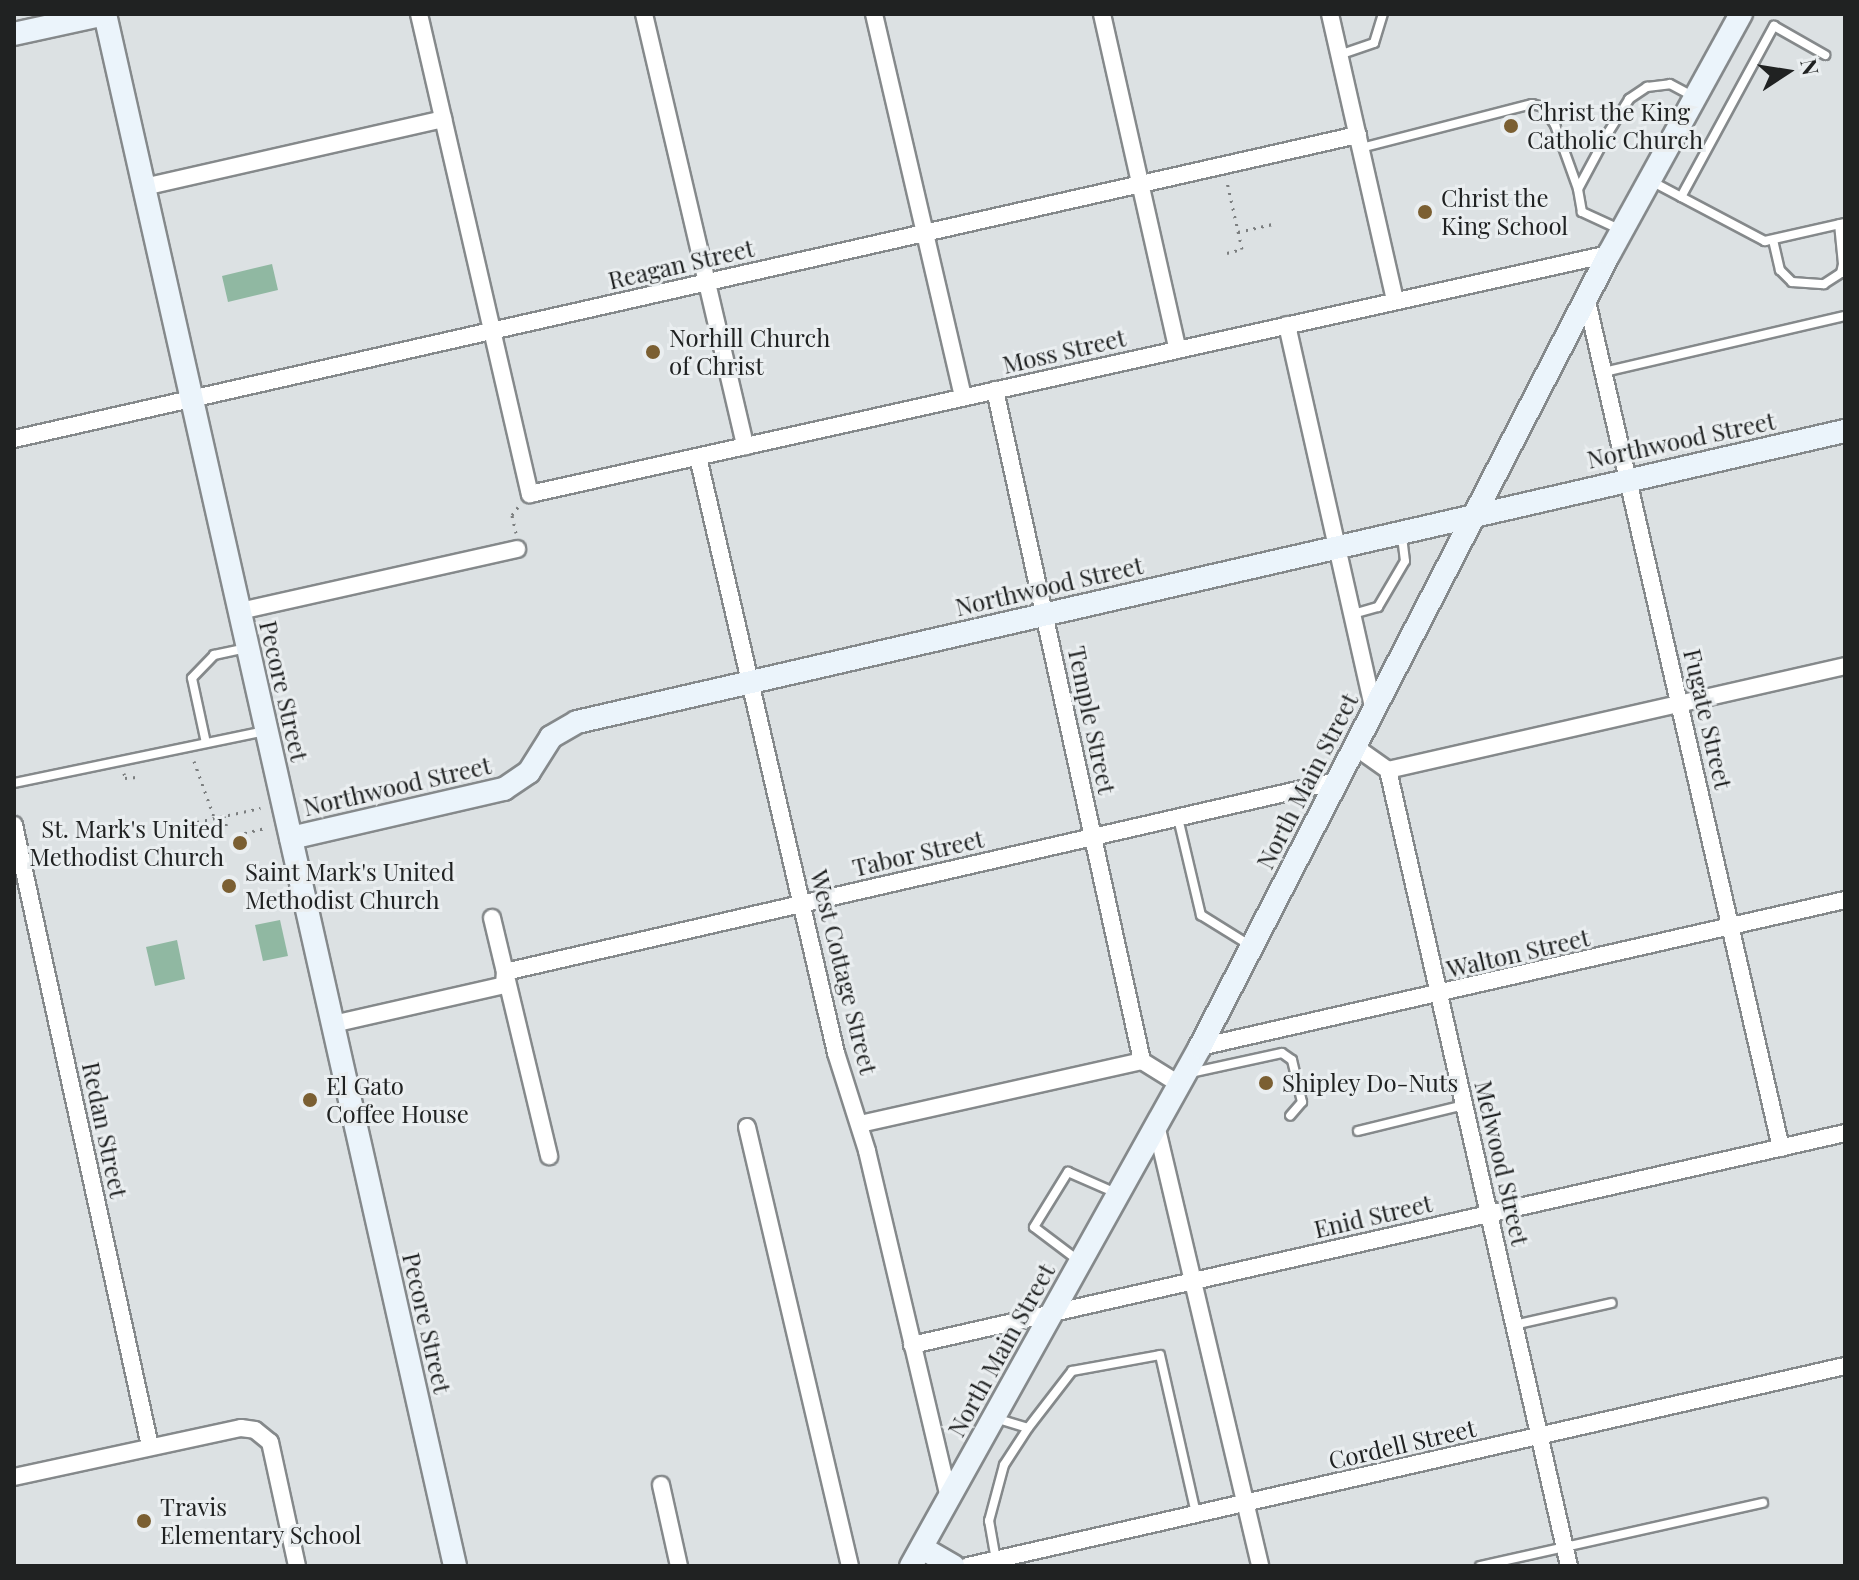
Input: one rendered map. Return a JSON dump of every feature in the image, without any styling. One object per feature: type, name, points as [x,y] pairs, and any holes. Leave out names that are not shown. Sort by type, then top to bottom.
[{"type":"street","points":[[14,34],[105,14]]},
{"type":"street","name":"Pecore Street","points":[[105,14],[455,1566]]},
{"type":"street","points":[[419,14],[530,494]]},
{"type":"street","points":[[644,14],[745,446]]},
{"type":"street","points":[[874,14],[963,397]]},
{"type":"street","points":[[1102,14],[1178,350]]},
{"type":"street","points":[[1330,14],[1395,301]]},
{"type":"street","name":"North Main Street","points":[[917,1557],[1200,1047],[1609,254],[1741,14]]},
{"type":"street","points":[[144,187],[443,119]]},
{"type":"street","name":"Reagan Street","points":[[14,439],[925,232],[1359,142]]},
{"type":"street","name":"Moss Street","points":[[530,494],[1609,254]]},
{"type":"street","name":"Fugate Street","points":[[1587,301],[1781,1148]]},
{"type":"street","points":[[1287,325],[1373,708]]},
{"type":"street","name":"Temple Street","points":[[995,390],[1142,1061]]},
{"type":"street","name":"Northwood Street","points":[[291,838],[504,789],[529,772],[551,737],[577,722],[1628,478],[1845,431]]},
{"type":"street","name":"West Cottage Street","points":[[698,457],[836,1053],[860,1124],[949,1498]]},
{"type":"street","points":[[240,611],[517,549]]},
{"type":"street","points":[[1354,746],[1388,770],[1845,666]]},
{"type":"street","name":"Melwood Street","points":[[1388,770],[1569,1566]]},
{"type":"street","name":"Tabor Street","points":[[333,1024],[504,985],[505,972],[1337,781]]},
{"type":"street","name":"Redan Street","points":[[14,825],[150,1446]]},
{"type":"street","name":"Walton Street","points":[[1200,1047],[1439,996],[1845,900]]},
{"type":"street","points":[[492,918],[549,1156]]},
{"type":"street","points":[[860,1124],[1142,1061],[1182,1080]]},
{"type":"street","points":[[1156,1125],[1260,1566]]},
{"type":"street","points":[[747,1127],[850,1566]]},
{"type":"street","name":"Enid Street","points":[[912,1345],[1845,1133]]},
{"type":"street","name":"Cordell Street","points":[[968,1566],[1845,1366]]},
{"type":"street","points":[[14,1477],[241,1428],[264,1435],[297,1566]]},
{"type":"street","points":[[661,1485],[679,1566]]},
{"type":"street","points":[[917,1557],[953,1566]]},
{"type":"lane","points":[[1339,55],[1371,45],[1383,14]]},
{"type":"lane","points":[[1681,197],[1774,26],[1825,55]]},
{"type":"lane","points":[[1578,189],[1629,99],[1647,87],[1670,84],[1696,97]]},
{"type":"lane","points":[[1359,142],[1532,104],[1543,107],[1555,125],[1578,189],[1582,212],[1623,231]]},
{"type":"lane","points":[[1651,181],[1765,241],[1842,223],[1841,273],[1824,284],[1792,282],[1780,270],[1773,240]]},
{"type":"lane","points":[[1604,372],[1845,316]]},
{"type":"lane","points":[[1352,615],[1378,607],[1405,561],[1401,532]]},
{"type":"lane","points":[[206,743],[192,678],[214,655],[248,647]]},
{"type":"lane","points":[[14,783],[267,731]]},
{"type":"lane","points":[[1178,818],[1201,915],[1252,947]]},
{"type":"lane","points":[[1182,1080],[1282,1053],[1292,1060],[1302,1102],[1290,1116]]},
{"type":"lane","points":[[1358,1131],[1464,1105]]},
{"type":"lane","points":[[1080,1261],[1034,1227],[1068,1172],[1118,1194]]},
{"type":"lane","points":[[1514,1325],[1612,1303]]},
{"type":"lane","points":[[996,1560],[989,1521],[1004,1465],[1072,1371],[1160,1355],[1196,1515]]},
{"type":"lane","points":[[993,1417],[1028,1428]]},
{"type":"lane","points":[[1480,1566],[1763,1503]]},
{"type":"path","points":[[1227,182],[1242,249],[1227,253]]},
{"type":"path","points":[[1238,232],[1273,224]]},
{"type":"path","points":[[517,549],[512,515],[530,494]]},
{"type":"path","points":[[193,758],[214,817]]},
{"type":"path","points":[[197,822],[260,808]]},
{"type":"path","points":[[224,815],[227,828]]},
{"type":"path","points":[[237,835],[265,828]]},
{"type":"path","points":[[256,909],[282,903]]},
{"type":"green space","points":[[272,264],[278,290],[228,302],[222,276]]},
{"type":"green space","points":[[280,920],[288,956],[263,961],[255,925]]},
{"type":"green space","points":[[177,940],[185,979],[155,986],[146,947]]},
{"type":"place","name":"Christ the King Catholic Church","points":[[1511,126]]},
{"type":"place","name":"Christ the King School","points":[[1425,212]]},
{"type":"place","name":"Norhill Church of Christ","points":[[653,352]]},
{"type":"place","name":"St. Mark's United Methodist Church","points":[[240,843]]},
{"type":"place","name":"Saint Mark's United Methodist Church","points":[[229,886]]},
{"type":"place","name":"Shipley Do-Nuts","points":[[1266,1083]]},
{"type":"place","name":"El Gato Coffee House","points":[[310,1100]]},
{"type":"place","name":"Travis Elementary School","points":[[144,1521]]}]
